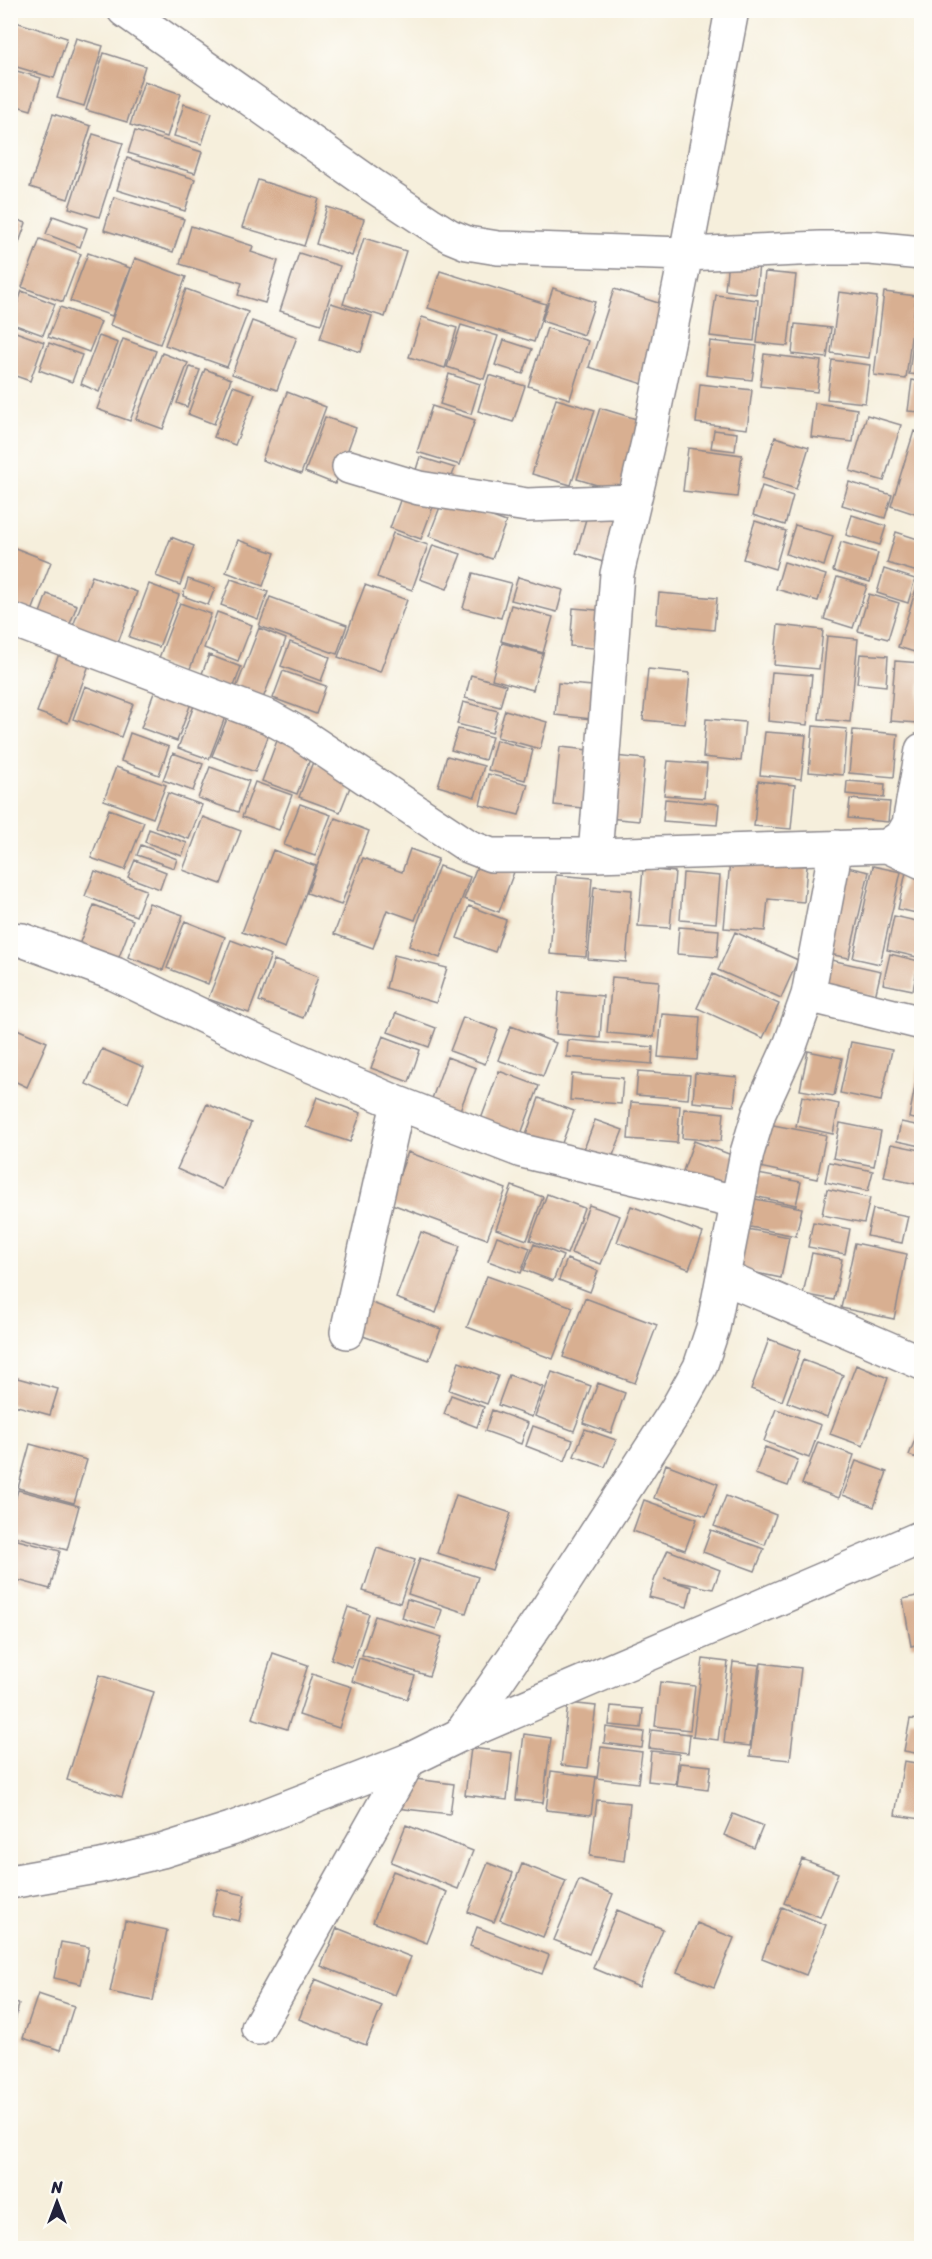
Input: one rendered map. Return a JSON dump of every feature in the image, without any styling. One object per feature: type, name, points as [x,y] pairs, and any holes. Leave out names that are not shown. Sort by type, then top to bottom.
[{"type":"street","points":[[124,10],[372,185],[450,236],[467,243],[498,248],[686,254],[820,248],[870,248],[921,253]]},
{"type":"street","points":[[596,855],[617,574],[686,254],[732,10]]},
{"type":"street","points":[[349,467],[419,488],[527,505],[634,501]]},
{"type":"street","points":[[10,619],[269,717],[300,734],[468,846],[491,855],[596,855],[887,846],[921,862]]},
{"type":"street","points":[[887,846],[902,836],[909,824],[921,750]]},
{"type":"street","points":[[460,1735],[549,1606],[676,1410],[700,1367],[713,1328],[747,1153],[759,1113],[791,1043],[808,995],[836,847]]},
{"type":"street","points":[[10,939],[22,940],[115,974],[263,1045],[398,1103],[522,1151],[736,1202]]},
{"type":"street","points":[[808,995],[921,1023]]},
{"type":"street","points":[[347,1332],[398,1103]]},
{"type":"street","points":[[723,1277],[921,1363]]},
{"type":"street","points":[[10,1882],[101,1866],[162,1851],[231,1829],[409,1760],[460,1735],[921,1537]]},
{"type":"street","points":[[258,2028],[409,1760]]},
{"type":"building","points":[[16,22],[67,38],[54,78],[10,65],[10,38]]},
{"type":"building","points":[[76,38],[103,46],[84,106],[57,98]]},
{"type":"building","points":[[104,53],[145,66],[127,122],[86,110]]},
{"type":"building","points":[[10,69],[41,78],[31,110],[10,104]]},
{"type":"building","points":[[144,81],[181,94],[167,137],[130,125]]},
{"type":"building","points":[[184,104],[212,113],[202,144],[174,136]]},
{"type":"building","points":[[53,114],[91,126],[68,199],[30,187]]},
{"type":"building","points":[[135,131],[202,152],[195,173],[128,153]]},
{"type":"building","points":[[93,134],[123,143],[99,217],[69,208]]},
{"type":"building","points":[[127,158],[195,179],[185,211],[117,190]]},
{"type":"building","points":[[258,180],[319,199],[304,246],[242,227]]},
{"type":"building","points":[[114,197],[184,219],[173,252],[104,230]]},
{"type":"building","points":[[327,207],[364,219],[352,256],[316,244]]},
{"type":"building","points":[[53,216],[87,228],[80,247],[46,234]]},
{"type":"building","points":[[10,217],[26,223],[11,265],[10,265]]},
{"type":"building","points":[[191,226],[253,246],[251,252],[278,261],[265,303],[238,295],[242,283],[180,264]]},
{"type":"building","points":[[364,238],[406,251],[385,317],[343,304]]},
{"type":"building","points":[[40,239],[81,254],[63,302],[22,287]]},
{"type":"building","points":[[88,253],[130,268],[112,316],[70,301]]},
{"type":"building","points":[[299,253],[340,266],[321,324],[280,311]]},
{"type":"building","points":[[135,258],[186,277],[160,344],[110,325]]},
{"type":"building","points":[[728,260],[759,264],[756,294],[725,290]]},
{"type":"building","points":[[440,271],[546,304],[534,342],[428,308]]},
{"type":"building","points":[[765,272],[796,275],[788,346],[757,343]]},
{"type":"building","points":[[553,288],[595,302],[584,335],[542,321]]},
{"type":"building","points":[[186,289],[248,312],[227,367],[165,345]]},
{"type":"building","points":[[614,289],[668,306],[643,384],[589,367]]},
{"type":"building","points":[[22,291],[55,304],[43,335],[10,323]]},
{"type":"building","points":[[839,292],[877,297],[869,358],[831,353]]},
{"type":"building","points":[[884,292],[916,296],[906,379],[874,375]]},
{"type":"building","points":[[716,295],[758,300],[754,341],[710,336]]},
{"type":"building","points":[[331,303],[372,316],[361,352],[320,339]]},
{"type":"building","points":[[60,307],[101,322],[89,352],[48,337]]},
{"type":"building","points":[[422,317],[457,328],[445,368],[409,357]]},
{"type":"building","points":[[252,321],[297,337],[277,390],[232,374]]},
{"type":"building","points":[[795,324],[831,328],[827,358],[792,354]]},
{"type":"building","points":[[461,325],[498,336],[484,379],[447,367]]},
{"type":"building","points":[[915,325],[921,326],[921,375],[909,374]]},
{"type":"building","points":[[547,328],[588,341],[570,399],[528,386]]},
{"type":"building","points":[[10,330],[44,342],[30,381],[10,374]]},
{"type":"building","points":[[99,336],[118,343],[99,392],[81,384]]},
{"type":"building","points":[[123,339],[156,351],[130,421],[97,409]]},
{"type":"building","points":[[504,340],[532,349],[523,374],[495,365]]},
{"type":"building","points":[[710,341],[757,346],[752,380],[706,375]]},
{"type":"building","points":[[49,343],[82,355],[72,382],[39,370]]},
{"type":"building","points":[[162,353],[188,363],[163,429],[136,419]]},
{"type":"building","points":[[764,354],[821,361],[817,392],[760,386]]},
{"type":"building","points":[[832,360],[870,365],[865,403],[827,399]]},
{"type":"building","points":[[190,367],[200,370],[187,407],[177,403]]},
{"type":"building","points":[[205,369],[231,379],[214,424],[188,414]]},
{"type":"building","points":[[449,374],[480,384],[471,414],[440,404]]},
{"type":"building","points":[[489,375],[525,386],[513,422],[478,411]]},
{"type":"building","points":[[912,380],[921,382],[921,412],[908,411]]},
{"type":"building","points":[[700,384],[752,390],[747,429],[696,423]]},
{"type":"building","points":[[233,386],[255,394],[235,445],[214,437]]},
{"type":"building","points":[[287,392],[326,407],[301,474],[262,460]]},
{"type":"building","points":[[556,399],[595,410],[571,485],[532,474]]},
{"type":"building","points":[[815,403],[857,409],[853,442],[811,437]]},
{"type":"building","points":[[432,406],[475,420],[460,465],[417,452]]},
{"type":"building","points":[[600,408],[643,421],[620,492],[577,479]]},
{"type":"building","points":[[867,415],[901,425],[884,481],[850,471]]},
{"type":"building","points":[[325,417],[356,428],[335,484],[305,472]]},
{"type":"building","points":[[714,430],[737,433],[735,451],[711,448]]},
{"type":"building","points":[[914,431],[921,434],[921,516],[891,506]]},
{"type":"building","points":[[775,437],[809,447],[796,489],[762,478]]},
{"type":"building","points":[[688,448],[742,455],[737,497],[683,491]]},
{"type":"building","points":[[420,457],[455,468],[448,487],[414,476]]},
{"type":"building","points":[[849,482],[892,495],[885,518],[842,505]]},
{"type":"building","points":[[762,486],[793,496],[785,525],[753,515]]},
{"type":"building","points":[[405,487],[436,499],[421,539],[390,528]]},
{"type":"building","points":[[443,499],[506,522],[492,559],[429,536]]},
{"type":"building","points":[[589,509],[620,519],[606,563],[576,553]]},
{"type":"building","points":[[852,515],[886,526],[880,545],[846,535]]},
{"type":"building","points":[[755,521],[786,531],[775,569],[743,559]]},
{"type":"building","points":[[795,525],[833,536],[824,566],[786,554]]},
{"type":"building","points":[[896,532],[921,540],[921,573],[887,563]]},
{"type":"building","points":[[393,533],[428,545],[412,590],[377,577]]},
{"type":"building","points":[[171,537],[194,546],[180,585],[156,576]]},
{"type":"building","points":[[238,540],[275,553],[263,586],[226,572]]},
{"type":"building","points":[[841,542],[878,553],[870,582],[833,571]]},
{"type":"building","points":[[433,545],[461,554],[447,589],[420,579]]},
{"type":"building","points":[[10,546],[51,562],[31,614],[10,607]]},
{"type":"building","points":[[784,562],[826,575],[818,601],[776,589]]},
{"type":"building","points":[[884,569],[915,579],[908,603],[877,593]]},
{"type":"building","points":[[473,573],[511,583],[501,618],[463,608]]},
{"type":"building","points":[[921,573],[921,654],[898,647]]},
{"type":"building","points":[[92,576],[137,592],[116,648],[71,631]]},
{"type":"building","points":[[518,577],[563,590],[557,612],[511,600]]},
{"type":"building","points":[[837,577],[867,586],[853,628],[824,619]]},
{"type":"building","points":[[188,579],[215,588],[208,605],[183,596]]},
{"type":"building","points":[[231,579],[268,592],[258,619],[221,605]]},
{"type":"building","points":[[149,584],[179,595],[159,647],[129,637]]},
{"type":"building","points":[[365,585],[407,600],[380,672],[338,657]]},
{"type":"building","points":[[659,593],[717,598],[714,630],[656,624]]},
{"type":"building","points":[[47,594],[77,605],[67,632],[37,621]]},
{"type":"building","points":[[869,594],[899,603],[888,639],[858,631]]},
{"type":"building","points":[[270,597],[347,625],[337,654],[259,626]]},
{"type":"building","points":[[180,603],[211,614],[188,674],[157,663]]},
{"type":"building","points":[[511,605],[553,617],[543,653],[501,641]]},
{"type":"building","points":[[573,608],[608,611],[605,649],[570,646]]},
{"type":"building","points":[[217,612],[252,625],[238,661],[204,648]]},
{"type":"building","points":[[778,625],[823,630],[819,669],[774,665]]},
{"type":"building","points":[[259,628],[286,639],[262,701],[235,691]]},
{"type":"building","points":[[827,636],[858,639],[850,722],[819,719]]},
{"type":"building","points":[[290,642],[330,657],[321,681],[281,666]]},
{"type":"building","points":[[502,643],[543,654],[533,690],[492,679]]},
{"type":"building","points":[[59,654],[89,665],[68,723],[37,712]]},
{"type":"building","points":[[860,654],[888,656],[886,686],[857,683]]},
{"type":"building","points":[[209,655],[241,667],[232,692],[200,679]]},
{"type":"building","points":[[895,661],[921,663],[918,723],[890,721]]},
{"type":"building","points":[[648,669],[690,673],[685,724],[643,720]]},
{"type":"building","points":[[283,671],[326,686],[316,714],[273,698]]},
{"type":"building","points":[[772,672],[812,675],[807,725],[768,721]]},
{"type":"building","points":[[471,675],[506,685],[500,707],[465,698]]},
{"type":"building","points":[[558,683],[604,687],[601,720],[555,715]]},
{"type":"building","points":[[85,686],[133,704],[121,737],[73,719]]},
{"type":"building","points":[[155,690],[191,703],[177,741],[141,728]]},
{"type":"building","points":[[196,700],[227,712],[209,759],[178,748]]},
{"type":"building","points":[[463,702],[498,711],[492,733],[457,724]]},
{"type":"building","points":[[505,710],[547,722],[540,749],[497,737]]},
{"type":"building","points":[[227,719],[269,734],[255,772],[212,756]]},
{"type":"building","points":[[706,719],[745,722],[741,761],[703,757]]},
{"type":"building","points":[[813,726],[847,729],[843,775],[809,772]]},
{"type":"building","points":[[458,729],[492,737],[485,760],[451,750]]},
{"type":"building","points":[[853,730],[898,734],[894,777],[849,773]]},
{"type":"building","points":[[765,732],[806,735],[801,779],[760,775]]},
{"type":"building","points":[[130,733],[169,747],[159,775],[121,761]]},
{"type":"building","points":[[278,738],[313,751],[297,794],[262,781]]},
{"type":"building","points":[[496,740],[533,750],[525,780],[488,770]]},
{"type":"building","points":[[560,747],[588,750],[583,808],[554,805]]},
{"type":"building","points":[[173,753],[203,764],[193,791],[163,780]]},
{"type":"building","points":[[447,756],[484,766],[475,797],[438,786]]},
{"type":"building","points":[[614,756],[645,759],[639,821],[608,818]]},
{"type":"building","points":[[668,761],[707,764],[704,798],[664,795]]},
{"type":"building","points":[[313,762],[354,777],[340,812],[299,797]]},
{"type":"building","points":[[116,767],[166,785],[153,818],[104,800]]},
{"type":"building","points":[[210,767],[249,781],[238,812],[198,798]]},
{"type":"building","points":[[488,774],[528,784],[519,815],[480,805]]},
{"type":"building","points":[[758,781],[795,785],[791,829],[754,826]]},
{"type":"building","points":[[847,781],[885,784],[884,798],[846,794]]},
{"type":"building","points":[[255,782],[292,795],[279,830],[242,817]]},
{"type":"building","points":[[168,793],[202,805],[189,839],[155,827]]},
{"type":"building","points":[[665,799],[719,804],[717,825],[663,821]]},
{"type":"building","points":[[850,799],[890,802],[888,822],[848,818]]},
{"type":"building","points":[[300,804],[331,815],[315,856],[284,845]]},
{"type":"building","points":[[109,809],[144,822],[125,870],[91,858]]},
{"type":"building","points":[[203,817],[241,831],[221,884],[183,870]]},
{"type":"building","points":[[335,818],[369,831],[341,905],[307,893]]},
{"type":"building","points":[[149,829],[187,843],[182,856],[145,842]]},
{"type":"building","points":[[141,845],[177,859],[174,868],[137,855]]},
{"type":"building","points":[[410,849],[438,859],[415,920],[387,910],[373,948],[334,934],[363,858],[402,872]]},
{"type":"building","points":[[273,850],[316,866],[285,948],[242,932]]},
{"type":"building","points":[[480,859],[514,872],[499,912],[464,899]]},
{"type":"building","points":[[135,860],[166,872],[160,889],[128,877]]},
{"type":"building","points":[[730,860],[807,866],[804,902],[768,899],[765,931],[724,928]]},
{"type":"building","points":[[439,866],[470,877],[440,958],[409,946]]},
{"type":"building","points":[[843,866],[869,872],[849,958],[824,953]]},
{"type":"building","points":[[873,866],[901,872],[880,964],[853,958]]},
{"type":"building","points":[[643,869],[675,872],[670,928],[638,926]]},
{"type":"building","points":[[95,871],[146,890],[136,916],[85,896]]},
{"type":"building","points":[[906,872],[921,875],[921,914],[898,909]]},
{"type":"building","points":[[683,873],[720,876],[716,923],[680,920]]},
{"type":"building","points":[[556,875],[592,878],[586,957],[550,954]]},
{"type":"building","points":[[594,887],[632,890],[626,962],[588,959]]},
{"type":"building","points":[[149,903],[183,915],[163,970],[128,957]]},
{"type":"building","points":[[94,905],[133,920],[116,965],[77,950]]},
{"type":"building","points":[[469,906],[506,920],[495,952],[457,938]]},
{"type":"building","points":[[894,916],[921,922],[921,958],[887,950]]},
{"type":"building","points":[[185,921],[225,937],[208,984],[167,968]]},
{"type":"building","points":[[679,927],[719,930],[717,957],[677,954]]},
{"type":"building","points":[[735,932],[798,960],[781,998],[718,970]]},
{"type":"building","points":[[231,940],[271,955],[249,1013],[208,999]]},
{"type":"building","points":[[890,954],[919,961],[913,990],[883,984]]},
{"type":"building","points":[[394,955],[447,968],[436,1003],[386,988]]},
{"type":"building","points":[[822,958],[881,971],[875,997],[816,984]]},
{"type":"building","points":[[274,960],[318,977],[303,1018],[259,1001]]},
{"type":"building","points":[[713,974],[779,1004],[763,1038],[697,1008]]},
{"type":"building","points":[[612,977],[659,981],[654,1037],[607,1033]]},
{"type":"building","points":[[559,992],[603,996],[600,1038],[556,1034]]},
{"type":"building","points":[[396,1013],[436,1028],[429,1047],[388,1032]]},
{"type":"building","points":[[662,1014],[700,1017],[697,1060],[658,1057]]},
{"type":"building","points":[[463,1017],[498,1030],[485,1064],[450,1051]]},
{"type":"building","points":[[10,1026],[47,1042],[27,1087],[10,1079]]},
{"type":"building","points":[[511,1026],[556,1043],[543,1076],[498,1060]]},
{"type":"building","points":[[383,1036],[420,1050],[409,1082],[371,1068]]},
{"type":"building","points":[[568,1040],[653,1047],[652,1064],[567,1057]]},
{"type":"building","points":[[851,1042],[892,1050],[881,1101],[840,1093]]},
{"type":"building","points":[[102,1049],[144,1067],[128,1103],[86,1084]]},
{"type":"building","points":[[808,1051],[842,1058],[834,1096],[800,1090]]},
{"type":"building","points":[[447,1057],[476,1068],[457,1118],[429,1107]]},
{"type":"building","points":[[921,1060],[921,1120],[909,1118]]},
{"type":"building","points":[[499,1071],[539,1086],[518,1142],[478,1127]]},
{"type":"building","points":[[638,1071],[690,1075],[688,1099],[636,1095]]},
{"type":"building","points":[[695,1073],[737,1077],[734,1106],[693,1102]]},
{"type":"building","points":[[572,1074],[623,1078],[621,1104],[570,1100]]},
{"type":"building","points":[[802,1096],[839,1104],[833,1134],[796,1126]]},
{"type":"building","points":[[317,1097],[361,1113],[350,1142],[306,1127]]},
{"type":"building","points":[[539,1098],[574,1111],[559,1151],[525,1138]]},
{"type":"building","points":[[631,1102],[680,1106],[677,1143],[628,1139]]},
{"type":"building","points":[[207,1104],[251,1123],[222,1189],[177,1169]]},
{"type":"building","points":[[684,1109],[724,1113],[721,1141],[682,1138]]},
{"type":"building","points":[[595,1120],[623,1130],[608,1168],[581,1157]]},
{"type":"building","points":[[901,1122],[921,1126],[921,1146],[897,1141]]},
{"type":"building","points":[[840,1123],[881,1131],[874,1166],[833,1158]]},
{"type":"building","points":[[768,1124],[826,1135],[817,1179],[759,1167]]},
{"type":"building","points":[[694,1141],[737,1157],[723,1195],[680,1179]]},
{"type":"building","points":[[891,1144],[921,1150],[921,1185],[884,1177]]},
{"type":"building","points":[[408,1152],[506,1189],[487,1239],[389,1203]]},
{"type":"building","points":[[829,1162],[873,1171],[868,1191],[825,1182]]},
{"type":"building","points":[[758,1174],[801,1182],[796,1205],[754,1196]]},
{"type":"building","points":[[512,1186],[543,1197],[527,1240],[496,1229]]},
{"type":"building","points":[[827,1189],[870,1198],[864,1223],[822,1215]]},
{"type":"building","points":[[547,1194],[584,1208],[567,1254],[530,1240]]},
{"type":"building","points":[[750,1198],[802,1208],[796,1236],[745,1226]]},
{"type":"building","points":[[589,1205],[620,1216],[601,1264],[571,1253]]},
{"type":"building","points":[[631,1206],[703,1233],[689,1269],[617,1242]]},
{"type":"building","points":[[873,1209],[908,1216],[902,1243],[867,1236]]},
{"type":"building","points":[[813,1222],[850,1229],[845,1254],[808,1247]]},
{"type":"building","points":[[747,1229],[789,1237],[781,1278],[738,1269]]},
{"type":"building","points":[[421,1232],[460,1246],[436,1313],[396,1298]]},
{"type":"building","points":[[497,1236],[530,1248],[521,1273],[488,1261]]},
{"type":"building","points":[[855,1243],[907,1254],[894,1319],[841,1308]]},
{"type":"building","points":[[534,1244],[563,1256],[553,1281],[524,1270]]},
{"type":"building","points":[[812,1253],[842,1259],[834,1300],[803,1294]]},
{"type":"building","points":[[567,1259],[598,1271],[590,1292],[559,1280]]},
{"type":"building","points":[[487,1276],[573,1307],[553,1359],[467,1327]]},
{"type":"building","points":[[585,1298],[657,1325],[635,1383],[563,1357]]},
{"type":"building","points":[[364,1300],[441,1329],[429,1360],[352,1332]]},
{"type":"building","points":[[769,1339],[800,1351],[782,1401],[751,1389]]},
{"type":"building","points":[[803,1360],[843,1375],[827,1417],[787,1402]]},
{"type":"building","points":[[459,1362],[498,1376],[487,1404],[449,1390]]},
{"type":"building","points":[[856,1365],[888,1378],[863,1446],[830,1434]]},
{"type":"building","points":[[552,1372],[591,1386],[574,1431],[535,1416]]},
{"type":"building","points":[[509,1375],[543,1387],[532,1417],[498,1405]]},
{"type":"building","points":[[10,1376],[58,1389],[50,1415],[10,1404]]},
{"type":"building","points":[[598,1383],[625,1393],[611,1433],[583,1423]]},
{"type":"building","points":[[451,1395],[484,1407],[477,1427],[444,1414]]},
{"type":"building","points":[[776,1409],[821,1425],[809,1458],[764,1441]]},
{"type":"building","points":[[492,1410],[528,1423],[521,1444],[485,1431]]},
{"type":"building","points":[[921,1424],[921,1460],[909,1455]]},
{"type":"building","points":[[533,1426],[573,1440],[565,1461],[526,1446]]},
{"type":"building","points":[[585,1429],[616,1440],[605,1467],[574,1456]]},
{"type":"building","points":[[818,1442],[854,1455],[839,1498],[802,1484]]},
{"type":"building","points":[[30,1444],[87,1460],[74,1503],[18,1488]]},
{"type":"building","points":[[765,1447],[798,1460],[788,1486],[755,1474]]},
{"type":"building","points":[[856,1461],[887,1472],[874,1507],[843,1495]]},
{"type":"building","points":[[666,1464],[718,1484],[706,1516],[654,1498]]},
{"type":"building","points":[[18,1490],[79,1506],[67,1550],[10,1535],[10,1517]]},
{"type":"building","points":[[456,1495],[511,1513],[492,1570],[437,1553]]},
{"type":"building","points":[[726,1496],[776,1515],[765,1545],[714,1526]]},
{"type":"building","points":[[644,1500],[697,1519],[685,1550],[633,1531]]},
{"type":"building","points":[[711,1530],[764,1549],[755,1571],[703,1552]]},
{"type":"building","points":[[10,1538],[60,1551],[50,1589],[10,1578]]},
{"type":"building","points":[[377,1548],[415,1560],[400,1603],[363,1591]]},
{"type":"building","points":[[668,1550],[720,1570],[713,1589],[664,1579],[692,1587],[687,1607],[649,1597]]},
{"type":"building","points":[[420,1558],[478,1577],[466,1613],[408,1594]]},
{"type":"building","points":[[921,1595],[921,1644],[911,1646],[903,1599]]},
{"type":"building","points":[[407,1599],[442,1610],[436,1629],[402,1618]]},
{"type":"building","points":[[348,1607],[369,1614],[352,1667],[331,1659]]},
{"type":"building","points":[[375,1616],[442,1637],[429,1676],[362,1655]]},
{"type":"building","points":[[273,1653],[308,1665],[287,1729],[252,1718]]},
{"type":"building","points":[[359,1658],[415,1676],[407,1699],[352,1681]]},
{"type":"building","points":[[703,1659],[728,1662],[718,1740],[693,1737]]},
{"type":"building","points":[[733,1662],[759,1665],[750,1746],[724,1743]]},
{"type":"building","points":[[761,1663],[801,1668],[790,1760],[750,1756]]},
{"type":"building","points":[[312,1674],[352,1687],[339,1728],[299,1715]]},
{"type":"building","points":[[99,1675],[154,1692],[122,1797],[67,1780]]},
{"type":"building","points":[[660,1682],[695,1686],[690,1730],[655,1726]]},
{"type":"building","points":[[568,1703],[596,1706],[588,1768],[561,1765]]},
{"type":"building","points":[[611,1706],[643,1709],[641,1728],[609,1725]]},
{"type":"building","points":[[910,1719],[921,1720],[921,1754],[904,1751]]},
{"type":"building","points":[[606,1727],[644,1732],[642,1748],[604,1743]]},
{"type":"building","points":[[651,1730],[690,1734],[688,1753],[649,1748]]},
{"type":"building","points":[[524,1734],[551,1738],[543,1803],[516,1800]]},
{"type":"building","points":[[601,1747],[642,1752],[638,1783],[597,1778]]},
{"type":"building","points":[[471,1748],[512,1753],[507,1800],[465,1795]]},
{"type":"building","points":[[651,1751],[679,1754],[676,1784],[648,1781]]},
{"type":"building","points":[[904,1761],[921,1764],[921,1819],[895,1815]]},
{"type":"building","points":[[680,1763],[711,1766],[708,1790],[677,1786]]},
{"type":"building","points":[[551,1771],[596,1777],[591,1815],[546,1810]]},
{"type":"building","points":[[399,1777],[454,1784],[450,1814],[396,1808]]},
{"type":"building","points":[[597,1800],[630,1803],[624,1861],[590,1856]]},
{"type":"building","points":[[733,1814],[763,1826],[754,1848],[724,1835]]},
{"type":"building","points":[[406,1825],[473,1851],[458,1889],[391,1862]]},
{"type":"building","points":[[802,1859],[838,1873],[820,1917],[784,1903]]},
{"type":"building","points":[[488,1863],[513,1873],[494,1922],[468,1912]]},
{"type":"building","points":[[522,1864],[566,1881],[543,1937],[500,1920]]},
{"type":"building","points":[[393,1871],[447,1892],[427,1943],[373,1922]]},
{"type":"building","points":[[579,1880],[613,1894],[589,1954],[554,1940]]},
{"type":"building","points":[[218,1889],[245,1895],[239,1921],[212,1915]]},
{"type":"building","points":[[782,1907],[826,1925],[806,1975],[762,1958]]},
{"type":"building","points":[[617,1910],[663,1929],[639,1987],[593,1968]]},
{"type":"building","points":[[125,1921],[167,1930],[153,2001],[110,1992]]},
{"type":"building","points":[[697,1923],[734,1938],[714,1987],[677,1972]]},
{"type":"building","points":[[477,1927],[549,1955],[542,1974],[470,1946]]},
{"type":"building","points":[[337,1928],[411,1957],[395,1995],[321,1966]]},
{"type":"building","points":[[61,1942],[89,1947],[81,1984],[54,1978]]},
{"type":"building","points":[[315,1979],[382,2006],[366,2045],[299,2019]]},
{"type":"building","points":[[38,1994],[74,2006],[60,2050],[23,2038]]},
{"type":"building","points":[[10,2002],[19,2004],[13,2029],[10,2028]]},
{"type":"building","points":[[10,2034],[17,2035],[11,2062],[10,2062]]}]
